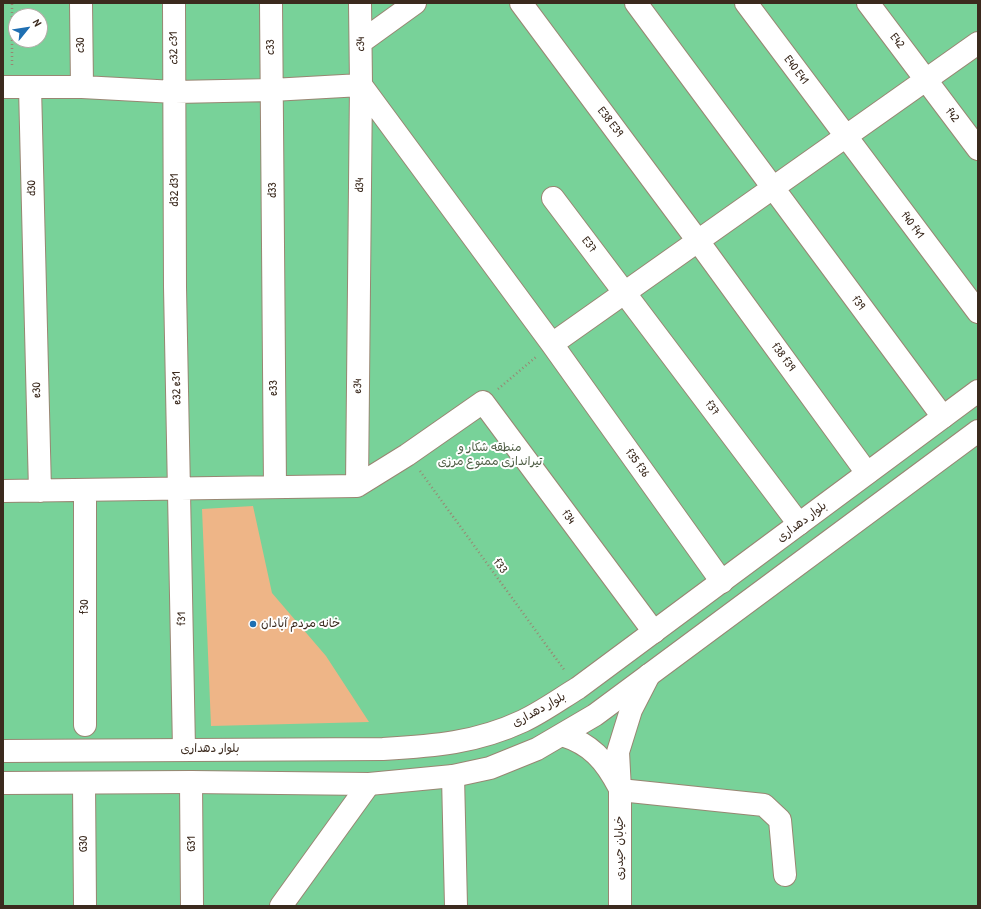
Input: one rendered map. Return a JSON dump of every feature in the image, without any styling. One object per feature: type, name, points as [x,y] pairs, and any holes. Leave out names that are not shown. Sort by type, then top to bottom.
[{"type":"street","name":"c30","points":[[82,3],[82,87]]},
{"type":"street","name":"c32 c31","points":[[174,3],[174,92]]},
{"type":"street","name":"c33","points":[[271,3],[272,90]]},
{"type":"street","name":"c34","points":[[360,3],[361,85]]},
{"type":"street","points":[[361,42],[415,3]]},
{"type":"street","name":"E38 E39","points":[[521,3],[698,240]]},
{"type":"street","name":"f39","points":[[636,3],[943,417]]},
{"type":"street","name":"E40 E41","points":[[746,3],[846,137]]},
{"type":"street","name":"E42","points":[[868,3],[926,80]]},
{"type":"street","points":[[552,344],[978,43]]},
{"type":"street","name":"f42","points":[[926,80],[978,149]]},
{"type":"street","points":[[15,87],[82,87],[174,92],[272,90],[361,85]]},
{"type":"street","name":"d34","points":[[359,286],[361,85]]},
{"type":"street","name":"f35 f36","points":[[361,85],[552,344],[722,582]]},
{"type":"street","name":"d30","points":[[15,87],[35,289]]},
{"type":"street","name":"d33","points":[[272,90],[273,289]]},
{"type":"street","name":"d32 d31","points":[[174,92],[175,287]]},
{"type":"street","name":"f40 f41","points":[[846,137],[978,312]]},
{"type":"street","name":"E37","points":[[553,198],[625,292]]},
{"type":"street","name":"f38 f39","points":[[698,240],[867,473]]},
{"type":"street","name":"e34","points":[[357,486],[359,286]]},
{"type":"street","name":"e32 e31","points":[[175,287],[180,489]]},
{"type":"street","name":"e30","points":[[35,289],[40,491]]},
{"type":"street","name":"e33","points":[[273,289],[275,488]]},
{"type":"street","name":"f37","points":[[625,292],[799,524]]},
{"type":"street","name":"بلوار دهداری","points":[[3,751],[384,748],[437,746],[481,737],[523,720],[578,688],[978,391]]},
{"type":"street","points":[[3,491],[357,486],[408,455],[482,402]]},
{"type":"street","name":"f34","points":[[482,402],[654,632]]},
{"type":"street","points":[[3,783],[191,782],[369,784],[453,776],[490,768],[537,749],[596,715],[978,431]]},
{"type":"street","name":"f31","points":[[180,489],[184,749]]},
{"type":"street","name":"f30","points":[[85,490],[85,725]]},
{"type":"street","name":"خیابان حیدری","points":[[620,906],[620,790],[618,752],[631,710],[649,676]]},
{"type":"street","points":[[562,735],[578,740],[593,750],[609,770],[620,790],[764,805],[780,820],[785,875]]},
{"type":"street","points":[[453,776],[456,906]]},
{"type":"street","name":"G31","points":[[191,782],[192,906]]},
{"type":"street","name":"G30","points":[[84,783],[85,906]]},
{"type":"street","points":[[281,906],[369,784]]},
{"type":"path","points":[[12,3],[15,87]]},
{"type":"path","points":[[482,402],[552,344]]},
{"type":"path","name":"f33","points":[[408,455],[578,688]]},
{"type":"green space","name":"منطقه شکار و تیراندازی ممنوع مرزی","points":[[3,3],[978,3],[978,906],[3,906]]},
{"type":"building","name":"خانه مردم آبادان","points":[[253,506],[272,593],[326,656],[369,722],[211,726],[202,509]]},
{"type":"place","name":"خانه مردم آبادان","points":[[253,624]]}]
